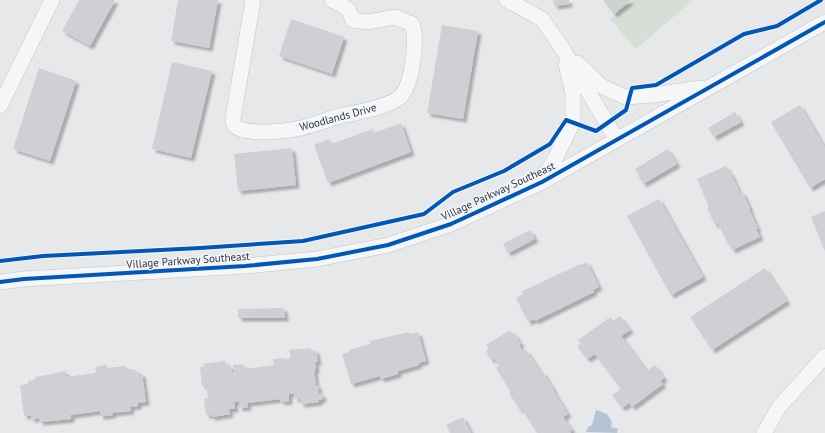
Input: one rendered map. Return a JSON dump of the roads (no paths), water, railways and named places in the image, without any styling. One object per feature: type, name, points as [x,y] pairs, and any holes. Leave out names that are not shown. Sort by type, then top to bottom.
[{"type":"street","points":[[0,106],[52,0]]},
{"type":"street","name":"Woodlands Drive","points":[[253,0],[232,118],[233,124],[236,127],[248,132],[301,128],[392,103],[403,93],[412,69],[414,55],[414,29],[412,24],[395,17],[368,22],[353,20],[348,9],[332,0]]},
{"type":"street","points":[[507,0],[542,19],[564,51],[617,140]]},
{"type":"street","name":"Village Parkway Southeast","points":[[0,282],[24,279],[245,266],[317,259],[388,245],[452,224],[542,182],[825,22]]},
{"type":"street","points":[[564,51],[602,86],[625,97],[710,87]]},
{"type":"street","points":[[542,182],[573,122],[573,93],[564,51]]},
{"type":"street","points":[[764,433],[779,407],[825,356]]},
{"type":"water","points":[[596,410],[607,414],[612,422],[611,427],[618,429],[617,433],[586,432],[588,427],[592,425]]}]
